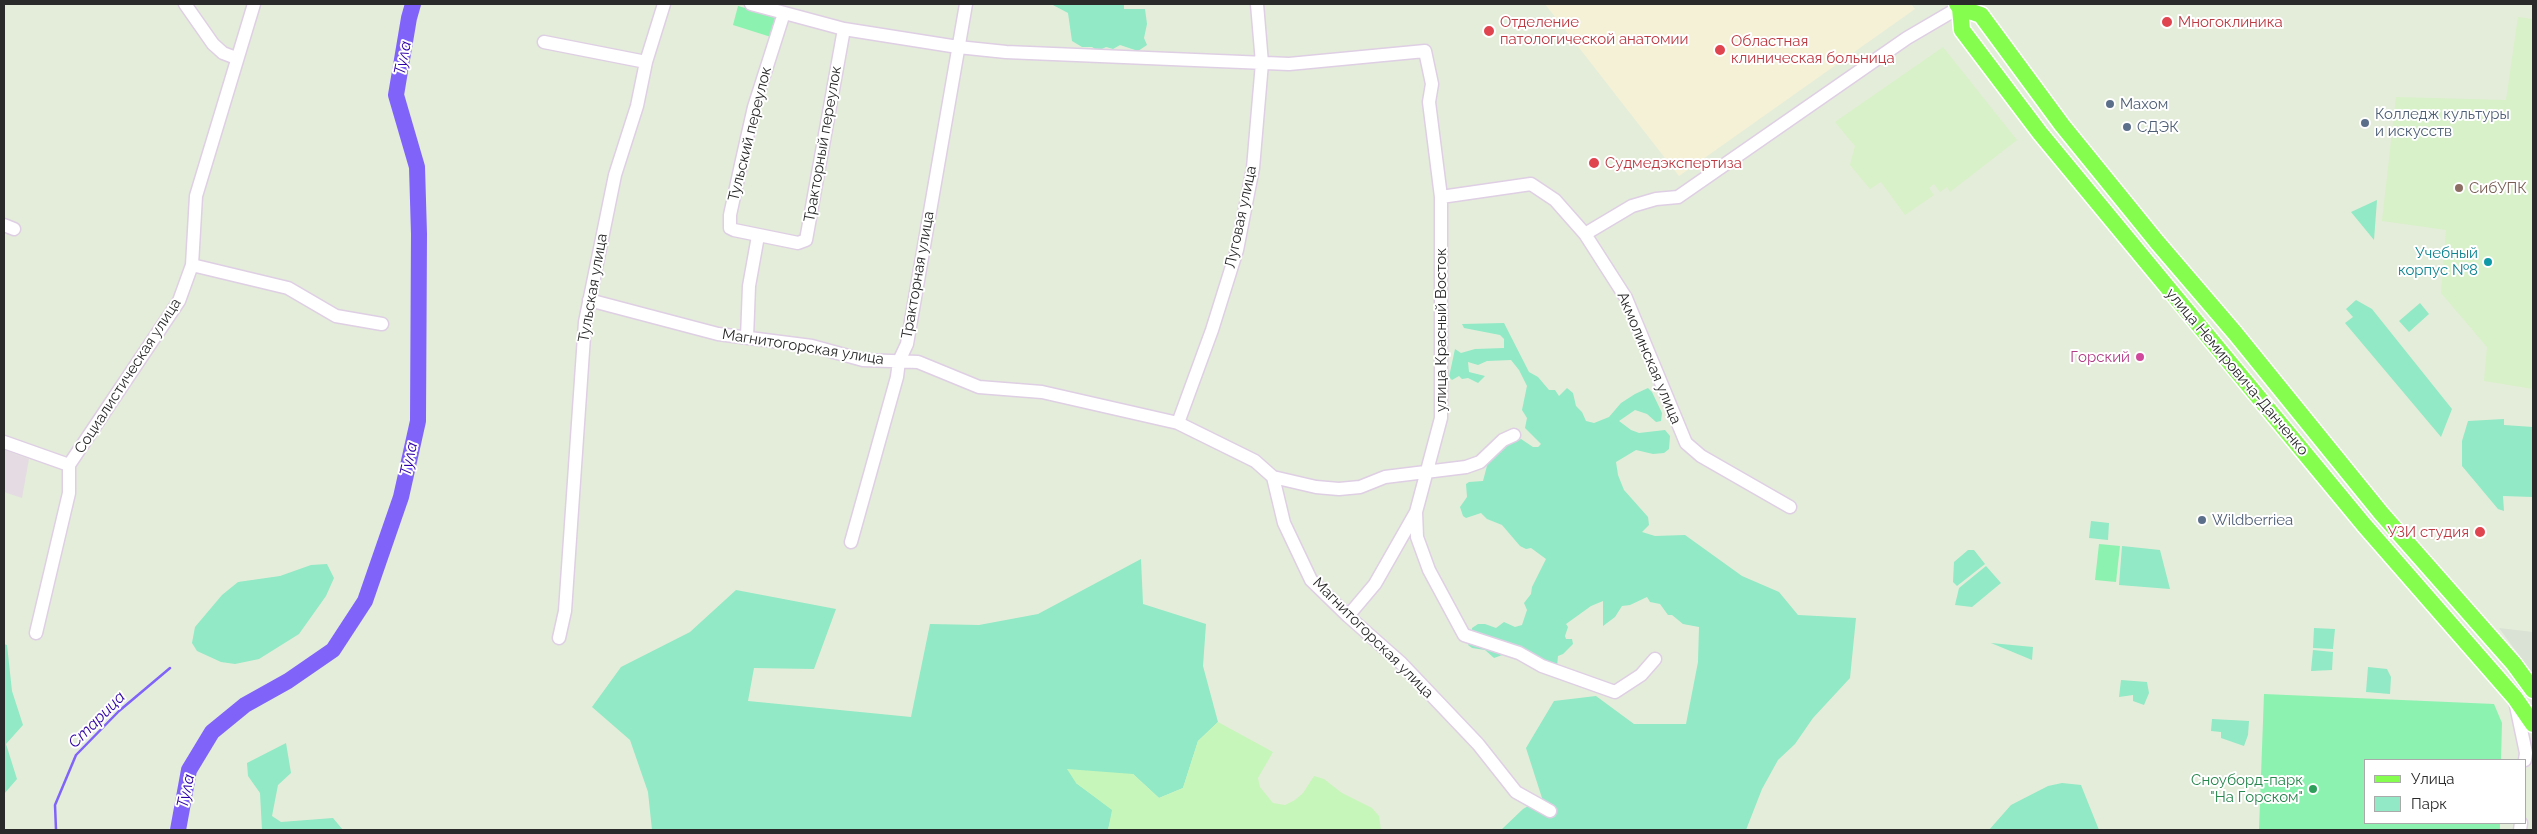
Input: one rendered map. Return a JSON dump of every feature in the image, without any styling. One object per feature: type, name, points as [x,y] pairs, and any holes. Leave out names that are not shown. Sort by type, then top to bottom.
[{"type":"main road","name":"улица Немировича-Данченко","points":[[2533,690],[2514,664],[2381,513],[2235,333],[2157,242],[2062,124],[1981,15],[1961,5],[1962,30],[2040,132],[2364,525],[2515,698],[2533,724]]},
{"type":"street","points":[[185,4],[213,44],[223,53],[236,58]]},
{"type":"street","name":"Социалистическая улица","points":[[36,633],[69,493],[69,465],[179,301],[192,265],[196,196],[231,87],[236,58],[254,4]]},
{"type":"street","name":"Тульская улица","points":[[559,638],[565,611],[584,322],[615,175],[637,106],[646,62],[664,4]]},
{"type":"street","points":[[751,4],[844,29],[958,47],[1006,52],[1262,63]]},
{"type":"street","name":"Тракторная улица","points":[[851,542],[898,377],[899,361],[907,344],[966,4]]},
{"type":"street","name":"Луговая улица","points":[[1178,423],[1212,330],[1236,250],[1252,168],[1262,63],[1258,4]]},
{"type":"street","points":[[1585,234],[1632,206],[1656,199],[1678,198],[1907,38],[1961,5]]},
{"type":"street","name":"Тульский переулок","points":[[758,236],[730,228],[730,216],[754,107],[784,13]]},
{"type":"street","name":"Тракторный переулок","points":[[758,236],[798,243],[806,240],[844,29]]},
{"type":"street","points":[[544,42],[646,62]]},
{"type":"street","name":"улица Красный Восток","points":[[1262,63],[1289,64],[1425,51],[1432,84],[1429,102],[1441,197],[1441,418],[1416,512],[1375,584],[1348,616]]},
{"type":"street","name":"Акмолинская улица","points":[[1441,197],[1532,184],[1555,200],[1585,234],[1626,298],[1686,443],[1701,456],[1790,507]]},
{"type":"street","points":[[747,338],[748,286],[758,236]]},
{"type":"street","points":[[192,265],[288,288],[336,316],[382,324]]},
{"type":"street","name":"Магнитогорская улица","points":[[589,300],[718,334],[812,346],[864,360],[918,362],[979,387],[1042,392],[1178,423],[1255,461],[1273,477],[1284,523],[1311,580],[1400,662],[1478,744],[1516,792],[1550,811]]},
{"type":"street","points":[[1273,477],[1316,487],[1339,489],[1360,487],[1385,477],[1466,467],[1480,462],[1503,440],[1514,435]]},
{"type":"street","points":[[4,442],[69,465]]},
{"type":"street","points":[[1416,512],[1418,537],[1429,570],[1464,635],[1519,653],[1542,666],[1614,692],[1641,675],[1655,659]]},
{"type":"street","points":[[2515,698],[2526,753],[2525,759]]},
{"type":"shaded area","name":"Областная клиническая больница","points":[[1545,4],[1911,4],[1915,9],[1679,176]]},
{"type":"shaded area","points":[[738,6],[777,17],[771,37],[733,25]]},
{"type":"shaded area","name":"СибУПК","points":[[2518,17],[2533,19],[2533,389],[2484,381],[2487,347],[2441,293],[2446,230],[2382,221],[2396,97],[2506,100]]},
{"type":"shaded area","points":[[1943,47],[2017,140],[1950,192],[1947,187],[1940,192],[1934,184],[1929,188],[1934,195],[1905,215],[1881,182],[1870,189],[1850,165],[1855,146],[1835,122]]},
{"type":"shaded area","points":[[4,450],[29,459],[22,498],[4,492]]},
{"type":"shaded area","points":[[2099,544],[2120,546],[2116,582],[2095,580]]},
{"type":"shaded area","points":[[2499,628],[2533,632],[2533,674]]},
{"type":"shaded area","name":"Сноуборд-парк \"На Горском\"","points":[[2264,694],[2494,704],[2502,723],[2501,759],[2364,759],[2364,824],[2500,824],[2500,830],[2259,830]]},
{"type":"green space","points":[[1051,4],[1124,4],[1124,9],[1145,9],[1147,24],[1144,38],[1147,45],[1138,51],[1120,45],[1113,49],[1106,47],[1098,51],[1092,47],[1082,47],[1072,41],[1068,13]]},
{"type":"green space","points":[[2377,200],[2374,240],[2351,212]]},
{"type":"green space","points":[[2356,300],[2372,309],[2452,409],[2441,437],[2345,323],[2353,317],[2346,309]]},
{"type":"green space","points":[[2420,303],[2429,314],[2409,332],[2399,321]]},
{"type":"green space","points":[[1504,323],[1529,372],[1538,377],[1549,390],[1555,390],[1559,396],[1567,388],[1573,393],[1576,406],[1582,412],[1586,421],[1594,423],[1609,417],[1621,403],[1635,394],[1648,388],[1652,392],[1662,413],[1661,421],[1656,422],[1647,414],[1635,410],[1619,421],[1631,430],[1639,433],[1665,430],[1670,436],[1669,449],[1664,453],[1653,454],[1636,450],[1616,462],[1618,475],[1624,490],[1648,517],[1649,525],[1642,532],[1655,536],[1685,535],[1742,576],[1779,592],[1798,615],[1856,618],[1850,678],[1813,718],[1795,744],[1778,760],[1762,789],[1746,830],[1501,830],[1523,809],[1542,798],[1526,748],[1554,701],[1596,696],[1634,724],[1686,724],[1698,662],[1699,627],[1683,624],[1672,615],[1668,615],[1660,604],[1650,602],[1647,597],[1630,605],[1622,606],[1615,617],[1603,626],[1603,601],[1591,606],[1566,624],[1568,627],[1566,639],[1572,639],[1573,644],[1563,654],[1558,656],[1557,666],[1505,654],[1494,658],[1485,650],[1472,648],[1468,645],[1471,640],[1472,628],[1478,624],[1485,624],[1496,628],[1504,622],[1515,627],[1522,625],[1527,610],[1524,603],[1531,594],[1532,587],[1546,559],[1531,548],[1526,549],[1520,546],[1502,525],[1487,519],[1481,513],[1466,518],[1463,516],[1460,507],[1467,497],[1466,484],[1483,481],[1488,462],[1509,441],[1515,442],[1521,439],[1533,447],[1538,447],[1541,444],[1525,428],[1527,418],[1522,410],[1527,386],[1519,370],[1511,360],[1487,361],[1478,365],[1468,362],[1469,372],[1485,376],[1478,383],[1468,378],[1462,379],[1459,376],[1452,380],[1449,377],[1455,349],[1461,353],[1475,349],[1504,348],[1504,339],[1500,335],[1464,328],[1462,324]]},
{"type":"green space","points":[[2504,419],[2504,425],[2533,427],[2533,497],[2503,496],[2504,511],[2498,509],[2462,466],[2462,441],[2468,421]]},
{"type":"green space","points":[[2091,521],[2109,523],[2108,540],[2089,538]]},
{"type":"green space","points":[[2122,546],[2160,550],[2170,589],[2119,585]]},
{"type":"green space","points":[[1968,550],[1974,550],[1985,564],[1957,586],[1953,582],[1954,562]]},
{"type":"green space","points":[[1141,559],[1143,604],[1206,624],[1203,666],[1218,722],[1198,741],[1183,788],[1159,798],[1133,774],[1076,783],[1113,810],[1108,830],[652,830],[648,792],[630,740],[592,707],[621,667],[690,632],[736,590],[836,609],[814,669],[754,668],[748,701],[911,717],[930,624],[979,625],[1038,614]]},
{"type":"green space","points":[[327,564],[334,578],[326,596],[299,634],[259,659],[235,664],[221,662],[197,651],[192,643],[195,627],[222,595],[238,582],[280,576],[311,565]]},
{"type":"green space","points":[[1986,566],[2001,583],[1972,607],[1955,605],[1959,588]]},
{"type":"green space","points":[[2314,628],[2335,629],[2333,649],[2313,648]]},
{"type":"green space","points":[[1991,643],[2033,647],[2032,660]]},
{"type":"green space","points":[[4,644],[7,645],[12,691],[23,725],[6,744],[17,779],[4,794]]},
{"type":"green space","points":[[2313,650],[2333,652],[2332,670],[2311,671]]},
{"type":"green space","points":[[2368,667],[2387,669],[2391,677],[2390,694],[2366,692]]},
{"type":"green space","points":[[2121,680],[2147,682],[2149,693],[2144,705],[2133,701],[2133,695],[2119,697]]},
{"type":"green space","points":[[2212,719],[2249,721],[2248,735],[2244,746],[2221,738],[2221,732],[2211,731]]},
{"type":"green space","points":[[286,743],[291,773],[278,785],[272,816],[281,822],[333,818],[343,830],[262,830],[260,793],[248,776],[247,763]]},
{"type":"green space","points":[[2062,783],[2081,785],[2099,830],[1989,830],[2011,805],[2048,786]]},
{"type":"sand","points":[[1218,722],[1273,752],[1258,778],[1260,787],[1273,803],[1285,805],[1295,800],[1303,793],[1314,776],[1324,779],[1342,793],[1372,808],[1379,816],[1381,830],[1108,830],[1112,810],[1076,783],[1067,769],[1133,774],[1159,798],[1183,788],[1198,741]]},
{"type":"waterway","name":"Тула","points":[[178,830],[189,770],[212,732],[245,705],[288,681],[333,650],[365,601],[401,497],[418,421],[419,234],[417,167],[396,95],[413,4]]},
{"type":"waterway","name":"Старица","points":[[56,830],[55,805],[76,755],[119,711],[170,668]]},
{"type":"place","name":"Многоклиника","points":[[2167,22]]},
{"type":"place","name":"Отделение патологической анатомии","points":[[1489,31]]},
{"type":"place","name":"Областная клиническая больница","points":[[1720,50]]},
{"type":"place","name":"Махом","points":[[2110,104]]},
{"type":"place","name":"Колледж культуры и искусств","points":[[2365,123]]},
{"type":"place","name":"СДЭК","points":[[2127,127]]},
{"type":"place","name":"Судмедэкспертиза","points":[[1594,163]]},
{"type":"place","name":"СибУПК","points":[[2459,188]]},
{"type":"place","name":"Учебный корпус №8","points":[[2488,262]]},
{"type":"place","name":"Горский","points":[[2140,357]]},
{"type":"place","name":"Wildberriea","points":[[2202,520]]},
{"type":"place","name":"УЗИ студия","points":[[2480,532]]},
{"type":"place","name":"Сноуборд-парк \"На Горском\"","points":[[2313,789]]}]
